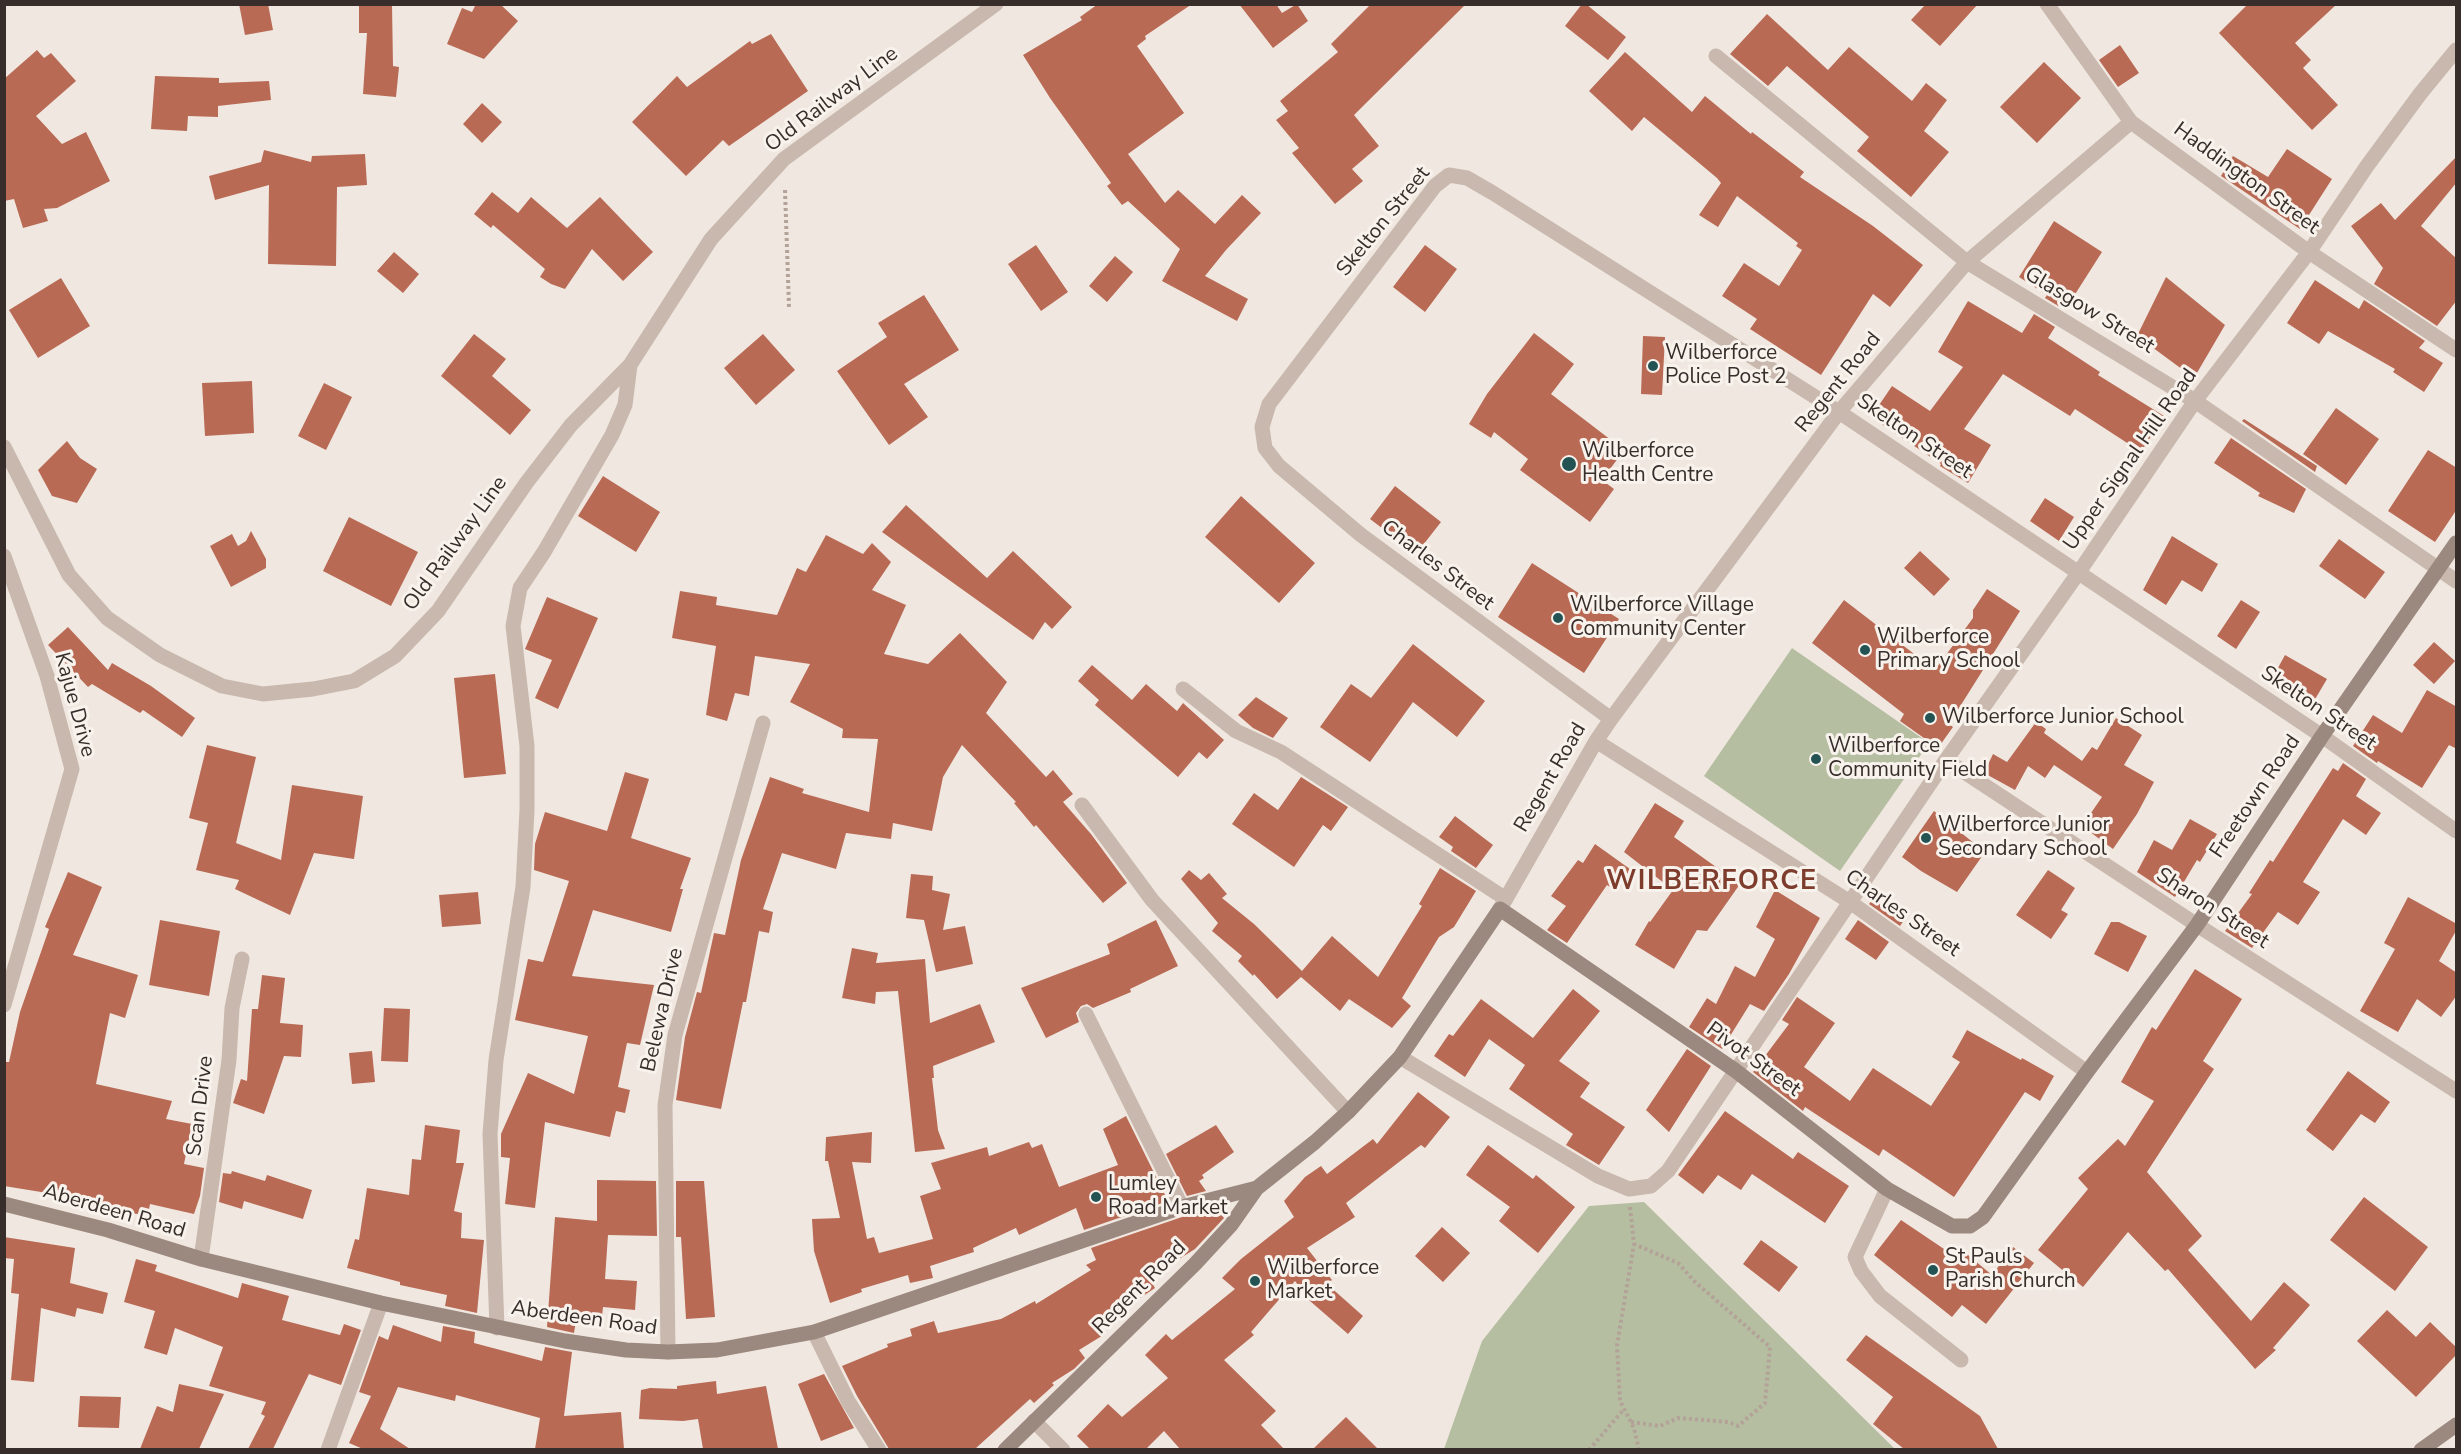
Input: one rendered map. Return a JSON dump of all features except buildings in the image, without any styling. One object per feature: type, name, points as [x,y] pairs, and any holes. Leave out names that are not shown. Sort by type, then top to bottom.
[{"type":"street","name":"Old Railway Line","points":[[4,447],[69,575],[107,618],[160,655],[222,686],[263,694],[313,689],[354,681],[395,656],[438,611],[527,482],[571,425],[630,365],[711,239],[784,159],[996,4]]},
{"type":"street","name":"Haddington Street","points":[[2048,4],[2131,122],[2310,252],[2457,350]]},
{"type":"street","name":"Upper Signal Hill Road","points":[[1629,1189],[1651,1186],[1668,1171],[1946,760],[2079,572],[2195,401],[2310,252],[2373,157],[2420,93],[2457,50]]},
{"type":"street","name":"Glasgow Street","points":[[1716,56],[1967,262],[2195,401],[2457,581]]},
{"type":"street","name":"Regent Road","points":[[1005,1449],[1195,1264],[1231,1225],[1257,1188],[1315,1142],[1348,1112],[1400,1057],[1503,904],[1596,741],[1839,412],[1967,262],[2131,122]]},
{"type":"street","name":"Skelton Street","points":[[1262,427],[1269,404],[1435,186],[1449,175],[1467,178],[1839,412],[2322,736],[2457,831]]},
{"type":"street","name":"Old Railway Line","points":[[497,1328],[490,1134],[496,1060],[523,887],[527,810],[527,746],[513,626],[520,588],[544,552],[612,435],[625,405],[630,365]]},
{"type":"street","name":"Charles Street","points":[[1262,427],[1265,448],[1279,466],[1352,528],[1611,719]]},
{"type":"street","name":"Freetown Road","points":[[1983,1217],[2087,1072],[2197,925],[2322,736],[2457,543]]},
{"type":"street","name":"Kajue Drive","points":[[4,556],[47,676],[72,769],[4,1005]]},
{"type":"street","points":[[1183,689],[1236,731],[1281,752],[1503,904]]},
{"type":"street","name":"Belewa Drive","points":[[668,1352],[665,1106],[675,1035],[763,723]]},
{"type":"street","name":"Charles Street","points":[[1596,741],[1850,902],[2087,1072]]},
{"type":"street","name":"Sharon Street","points":[[1946,760],[2457,1092]]},
{"type":"street","points":[[1082,805],[1152,900],[1348,1112]]},
{"type":"street","name":"Pivot Street","points":[[1503,904],[1736,1071],[1887,1189],[1952,1226],[1970,1226],[1983,1217]]},
{"type":"street","name":"Scan Drive","points":[[201,1259],[229,1060],[232,1008],[242,959]]},
{"type":"street","points":[[1086,1014],[1182,1207]]},
{"type":"street","points":[[1400,1057],[1598,1176],[1629,1189]]},
{"type":"street","name":"Aberdeen Road","points":[[4,1204],[108,1230],[201,1259],[381,1303],[497,1328],[626,1350],[668,1352],[717,1350],[814,1332],[1182,1207],[1257,1188]]},
{"type":"street","points":[[1887,1189],[1855,1257],[1861,1271],[1880,1296],[1961,1360]]},
{"type":"street","points":[[328,1449],[381,1303]]},
{"type":"street","points":[[814,1332],[848,1401],[879,1449]]},
{"type":"street","points":[[1034,1421],[1063,1449]]},
{"type":"street","points":[[2421,1449],[2457,1425]]},
{"type":"path","points":[[784,159],[789,307]]},
{"type":"path","points":[[1629,1189],[1634,1244],[1617,1345],[1620,1401],[1631,1422],[1639,1449]]},
{"type":"path","points":[[1631,1422],[1660,1426],[1678,1418],[1729,1422],[1738,1426],[1765,1403],[1770,1347],[1694,1281],[1678,1263],[1634,1244]]},
{"type":"path","points":[[1589,1449],[1624,1408]]},
{"type":"green space","name":"Wilberforce Community Field","points":[[1792,648],[1929,743],[1840,871],[1704,776]]},
{"type":"green space","points":[[1644,1202],[1895,1449],[1444,1449],[1482,1341],[1589,1206]]},
{"type":"place","name":"Wilberforce Police Post 2","points":[[1653,366]]},
{"type":"place","name":"Wilberforce Health Centre","points":[[1569,464]]},
{"type":"place","name":"Wilberforce Village Community Center","points":[[1558,618]]},
{"type":"place","name":"Wilberforce Primary School","points":[[1865,650]]},
{"type":"place","name":"Wilberforce Junior School","points":[[1930,718]]},
{"type":"place","name":"Wilberforce Community Field","points":[[1816,759]]},
{"type":"place","name":"Wilberforce Junior Secondary School","points":[[1926,838]]},
{"type":"place","name":"Lumley Road Market","points":[[1096,1197]]},
{"type":"place","name":"St Pauls Parish Church","points":[[1933,1270]]},
{"type":"place","name":"Wilberforce Market","points":[[1255,1281]]},
{"type":"district","name":"WILBERFORCE","points":[[1712,882]]}]
